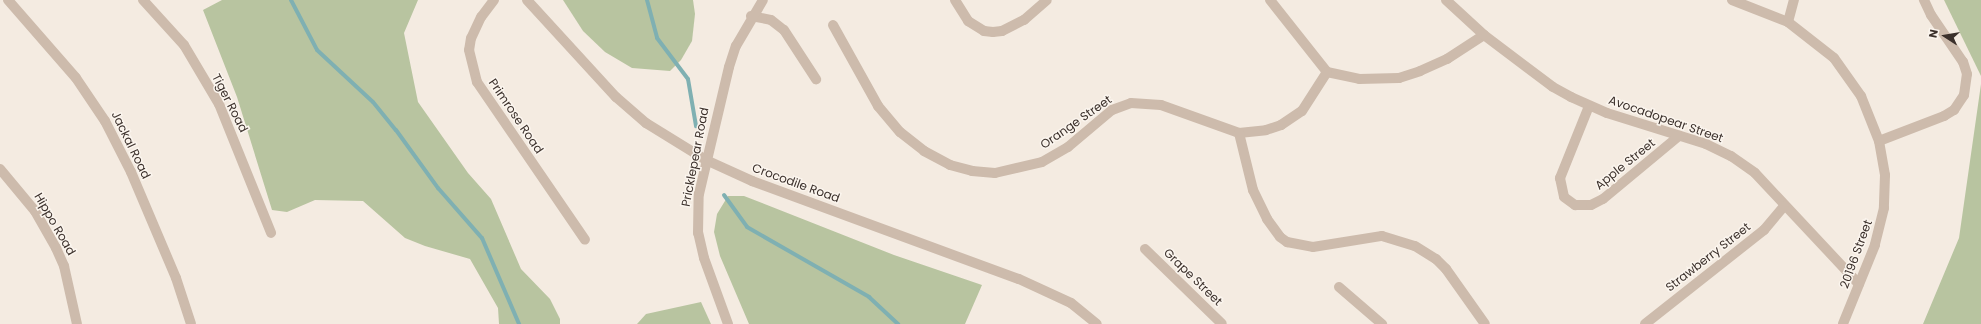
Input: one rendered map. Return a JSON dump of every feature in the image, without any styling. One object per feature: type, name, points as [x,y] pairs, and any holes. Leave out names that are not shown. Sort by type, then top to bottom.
[{"type":"street","name":"Jackal Road","points":[[8,0],[76,78],[106,121],[131,172],[176,278],[191,324]]},
{"type":"street","name":"Tiger Road","points":[[143,0],[184,45],[219,104],[270,233]]},
{"type":"street","name":"Primrose Road","points":[[494,0],[481,17],[470,38],[469,50],[477,82],[585,240]]},
{"type":"street","name":"Crocodile Road","points":[[527,0],[616,98],[658,131],[706,160],[752,181],[1019,278],[1071,303],[1098,324]]},
{"type":"street","name":"Pricklepear Road","points":[[728,324],[704,258],[698,233],[699,194],[729,67],[751,16],[763,0]]},
{"type":"street","points":[[955,0],[968,21],[984,31],[993,32],[1002,31],[1024,20],[1047,0]]},
{"type":"street","points":[[1270,0],[1327,72],[1359,79],[1398,78],[1447,59],[1484,35]]},
{"type":"street","name":"Avocadopear Street","points":[[1446,0],[1484,35],[1553,87],[1589,106],[1679,136],[1731,156],[1755,173],[1784,206],[1859,284]]},
{"type":"street","name":"20196 Street","points":[[1732,0],[1788,22],[1821,47],[1850,79],[1869,114],[1879,141],[1885,175],[1884,208],[1875,245],[1843,324]]},
{"type":"street","points":[[1788,22],[1794,0]]},
{"type":"street","points":[[1879,141],[1944,116],[1954,110],[1964,95],[1967,74],[1963,62],[1924,0]]},
{"type":"street","points":[[751,16],[771,20],[784,30],[816,79]]},
{"type":"street","name":"Orange Street","points":[[833,25],[878,106],[900,132],[924,151],[950,165],[972,172],[995,173],[1042,162],[1068,147],[1112,110],[1131,103],[1161,105],[1239,132],[1266,130],[1293,118],[1313,96],[1327,72]]},
{"type":"street","name":"Apple Street","points":[[1589,106],[1560,178],[1564,197],[1575,205],[1592,205],[1603,199],[1679,136]]},
{"type":"street","points":[[1239,132],[1253,190],[1266,219],[1280,237],[1287,242],[1313,247],[1382,236],[1415,246],[1436,259],[1446,270],[1485,324]]},
{"type":"street","name":"Hippo Road","points":[[0,169],[35,211],[56,248],[64,266],[77,324]]},
{"type":"street","name":"Strawberry Street","points":[[1645,324],[1764,230],[1784,206]]},
{"type":"street","name":"Grape Street","points":[[1145,249],[1222,324]]},
{"type":"street","points":[[1339,287],[1382,324]]},
{"type":"green space","points":[[222,0],[418,0],[404,33],[418,102],[468,173],[491,199],[521,269],[550,299],[560,319],[560,324],[499,324],[498,308],[470,259],[425,246],[405,238],[363,201],[315,200],[287,212],[272,210],[237,97],[203,10]]},
{"type":"green space","points":[[563,0],[693,0],[695,14],[692,41],[681,60],[670,71],[632,68],[605,52],[583,31]]},
{"type":"green space","points":[[1944,0],[1981,0],[1981,76]]},
{"type":"green space","points":[[1981,84],[1981,324],[1923,324],[1959,238]]},
{"type":"green space","points":[[728,196],[744,196],[894,255],[982,285],[965,324],[749,324],[720,256],[714,232],[717,214]]},
{"type":"green space","points":[[701,302],[711,324],[637,324],[646,314]]},
{"type":"waterway","points":[[291,0],[317,50],[373,102],[396,130],[438,188],[482,238],[519,324]]},
{"type":"waterway","points":[[647,0],[657,38],[688,79],[696,126]]},
{"type":"waterway","points":[[724,195],[747,227],[869,297],[898,324]]}]
